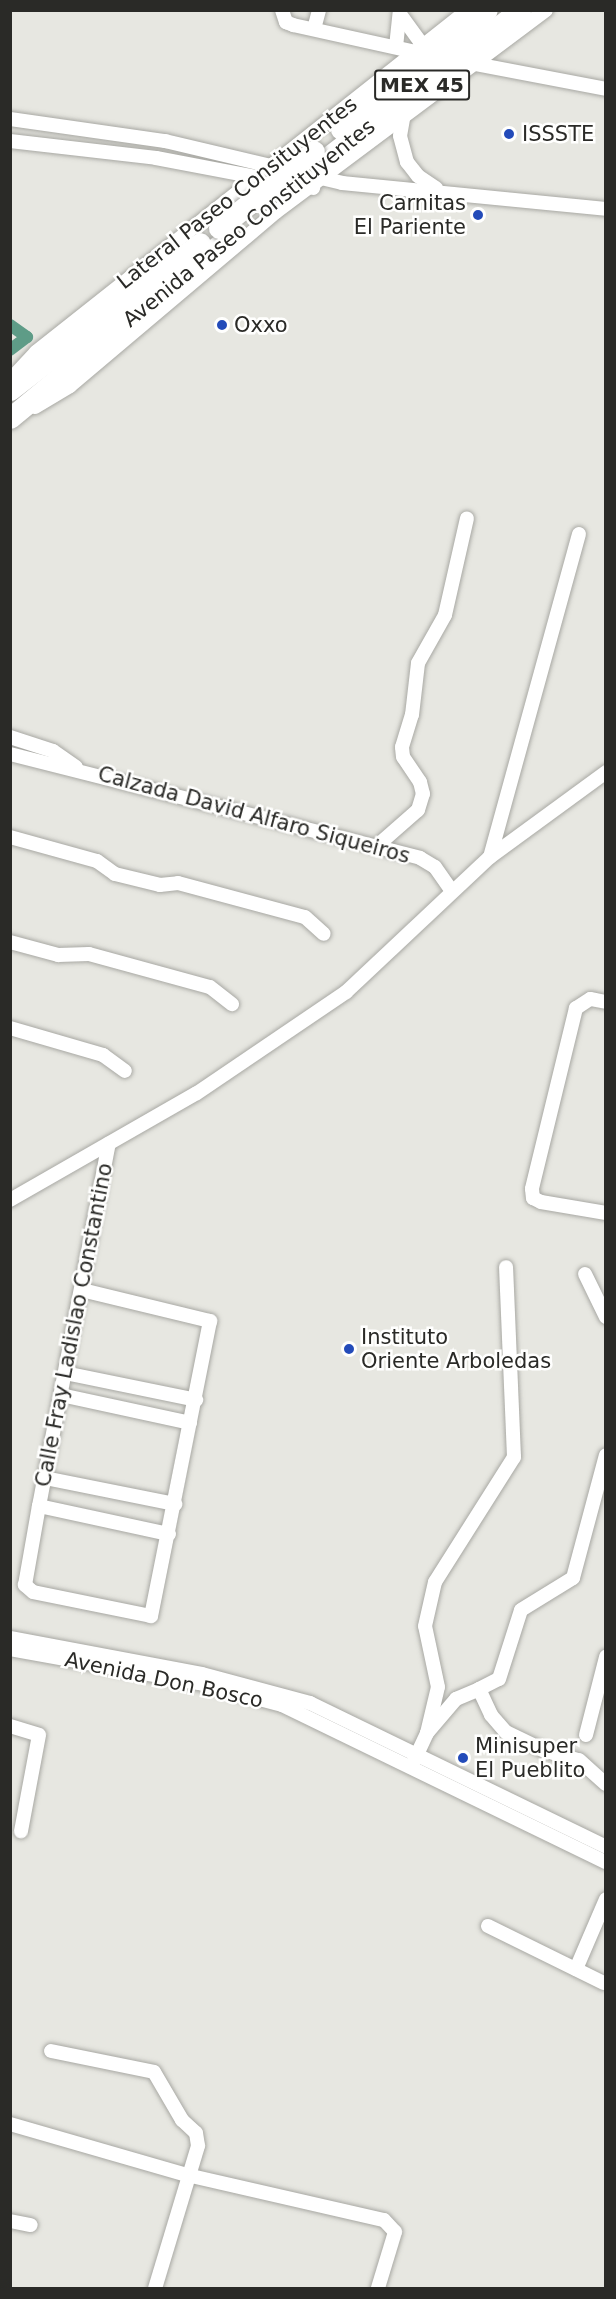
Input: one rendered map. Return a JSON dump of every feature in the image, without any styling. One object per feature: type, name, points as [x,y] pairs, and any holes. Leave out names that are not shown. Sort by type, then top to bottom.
[{"type":"highway","name":"Avenida Paseo Constituyentes","points":[[10,420],[68,358],[487,10]]},
{"type":"highway","name":"Avenida Paseo Constituyentes","points":[[10,390],[68,358],[520,10]]},
{"type":"street","points":[[282,10],[286,22],[396,48],[420,49]]},
{"type":"street","points":[[315,29],[319,10]]},
{"type":"street","name":"Lateral Paseo Consituyentes","points":[[10,380],[36,352],[468,10]]},
{"type":"street","name":"Lateral Paseo Consituyentes","points":[[10,420],[70,386],[276,212],[546,10]]},
{"type":"street","points":[[396,48],[400,12]]},
{"type":"street","points":[[400,12],[420,49]]},
{"type":"street","points":[[475,64],[606,89]]},
{"type":"street","points":[[403,119],[400,136],[407,162],[425,182],[444,191]]},
{"type":"street","points":[[10,120],[165,141],[342,183],[444,191],[606,209]]},
{"type":"street","points":[[10,141],[156,158],[309,188],[342,183]]},
{"type":"street","points":[[156,158],[164,150],[165,141]]},
{"type":"street","points":[[237,193],[251,209],[276,212]]},
{"type":"street","points":[[213,212],[242,221],[245,238]]},
{"type":"street","points":[[378,845],[418,810],[421,802],[420,782],[403,757],[402,747],[412,714],[421,654],[445,615],[467,518]]},
{"type":"street","points":[[490,857],[579,534]]},
{"type":"street","name":"Calzada David Alfaro Siqueiros","points":[[10,737],[53,751],[78,768]]},
{"type":"street","name":"Calzada David Alfaro Siqueiros","points":[[10,754],[54,767],[78,768],[378,845],[420,858],[435,867],[453,891]]},
{"type":"street","points":[[10,1200],[206,1088],[346,992],[490,857],[606,772]]},
{"type":"street","points":[[10,837],[97,861],[115,874],[160,885],[178,883],[305,917],[324,934]]},
{"type":"street","points":[[10,942],[58,955],[89,954],[210,987],[232,1004]]},
{"type":"street","points":[[606,1002],[590,999],[576,1008],[532,1189],[533,1198],[541,1203],[606,1213]]},
{"type":"street","points":[[10,1028],[104,1055],[125,1071]]},
{"type":"street","name":"Calle Fray Ladislao Constantino","points":[[110,1144],[39,1506],[27,1590],[140,1616],[151,1616],[169,1534]]},
{"type":"street","points":[[428,1733],[439,1681],[425,1626],[436,1578],[514,1457],[506,1267]]},
{"type":"street","points":[[585,1274],[606,1317]]},
{"type":"street","points":[[39,1506],[169,1534],[196,1400],[210,1321],[81,1290]]},
{"type":"street","points":[[65,1373],[196,1400]]},
{"type":"street","points":[[61,1395],[190,1423]]},
{"type":"street","points":[[413,1761],[428,1733],[456,1699],[499,1679],[521,1610],[573,1578],[606,1455]]},
{"type":"street","points":[[45,1478],[175,1504]]},
{"type":"street","name":"Avenida Don Bosco","points":[[10,1638],[175,1674]]},
{"type":"street","name":"Avenida Don Bosco","points":[[10,1649],[200,1678],[310,1703],[413,1761],[606,1862]]},
{"type":"street","points":[[586,1735],[599,1715],[606,1657]]},
{"type":"street","points":[[479,1689],[491,1715],[506,1732],[543,1750],[579,1760],[606,1784]]},
{"type":"street","points":[[10,1726],[39,1735],[21,1831]]},
{"type":"street","name":"Avenida Don Bosco","points":[[413,1761],[606,1847]]},
{"type":"street","points":[[576,1969],[606,1899]]},
{"type":"street","points":[[488,1926],[604,1983]]},
{"type":"street","points":[[51,2051],[154,2072],[182,2121],[196,2133],[198,2146],[155,2289]]},
{"type":"street","points":[[10,2124],[188,2175],[384,2220],[394,2228],[394,2236],[378,2289]]},
{"type":"street","points":[[10,2221],[31,2225]]},
{"type":"waterway","points":[[10,325],[27,337],[10,350]]},
{"type":"place","name":"ISSSTE","points":[[509,134]]},
{"type":"place","name":"Carnitas El Pariente","points":[[478,215]]},
{"type":"place","name":"Oxxo","points":[[222,325]]},
{"type":"place","name":"Instituto Oriente Arboledas","points":[[349,1349]]},
{"type":"place","name":"Minisuper El Pueblito","points":[[463,1758]]}]
